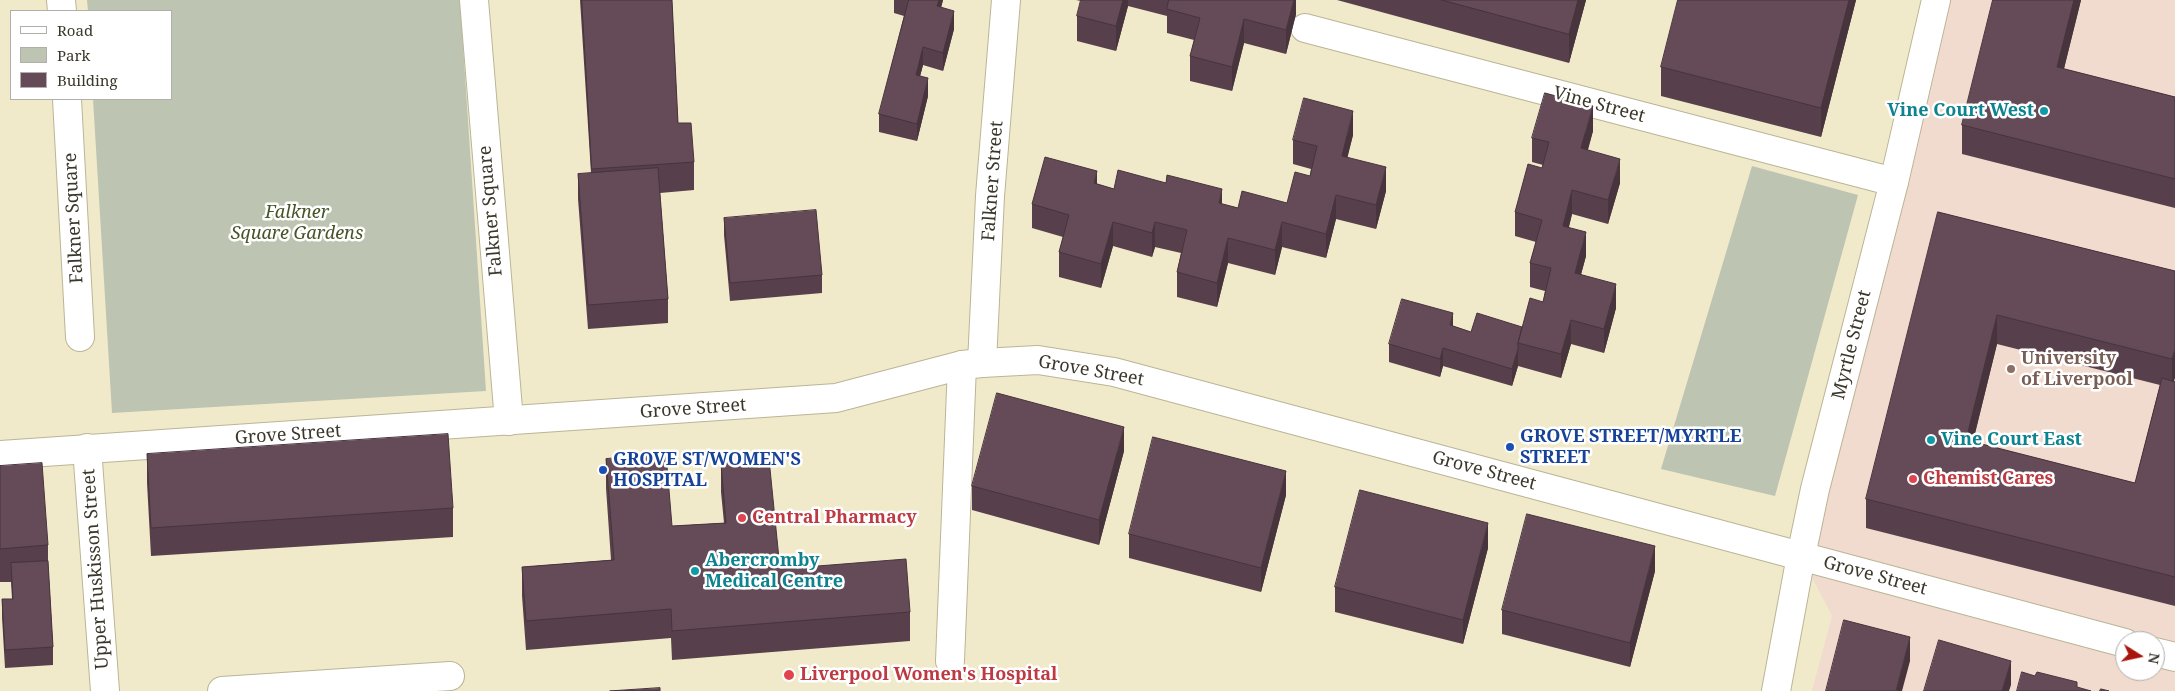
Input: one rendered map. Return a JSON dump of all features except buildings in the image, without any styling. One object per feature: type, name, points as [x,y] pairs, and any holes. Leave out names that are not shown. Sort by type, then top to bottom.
[{"type":"street","name":"Falkner Square","points":[[474,0],[509,421]]},
{"type":"street","name":"Falkner Street","points":[[950,661],[972,364],[990,196],[1006,0]]},
{"type":"street","name":"Myrtle Street","points":[[1776,691],[1815,489],[1894,182],[1936,0]]},
{"type":"street","name":"Vine Street","points":[[1305,28],[1894,182]]},
{"type":"street","name":"Falkner Square","points":[[67,100],[80,336]]},
{"type":"street","name":"Grove Street","points":[[0,455],[836,398],[972,364],[1038,360],[1114,372],[2115,641]]},
{"type":"street","name":"Upper Huskisson Street","points":[[87,448],[106,691]]},
{"type":"street","points":[[222,691],[450,676]]},
{"type":"shaded area","name":"University of Liverpool","points":[[1936,0],[2175,0],[2175,691],[1812,691],[1832,616],[1801,556]]},
{"type":"green space","name":"Falkner Square Gardens","points":[[87,0],[460,0],[486,391],[112,413],[93,100],[172,100],[172,10],[88,10]]},
{"type":"green space","points":[[1752,166],[1858,195],[1775,496],[1661,469]]},
{"type":"place","name":"Vine Court West","points":[[2044,111]]},
{"type":"place","name":"University of Liverpool","points":[[2011,369]]},
{"type":"place","name":"Vine Court East","points":[[1931,440]]},
{"type":"place","name":"GROVE STREET/MYRTLE STREET","points":[[1510,447]]},
{"type":"place","name":"GROVE ST/WOMEN'S HOSPITAL","points":[[603,470]]},
{"type":"place","name":"Chemist Cares","points":[[1913,479]]},
{"type":"place","name":"Central Pharmacy","points":[[742,518]]},
{"type":"place","name":"Abercromby Medical Centre","points":[[695,571]]},
{"type":"place","name":"Liverpool Women's Hospital","points":[[789,675]]}]
